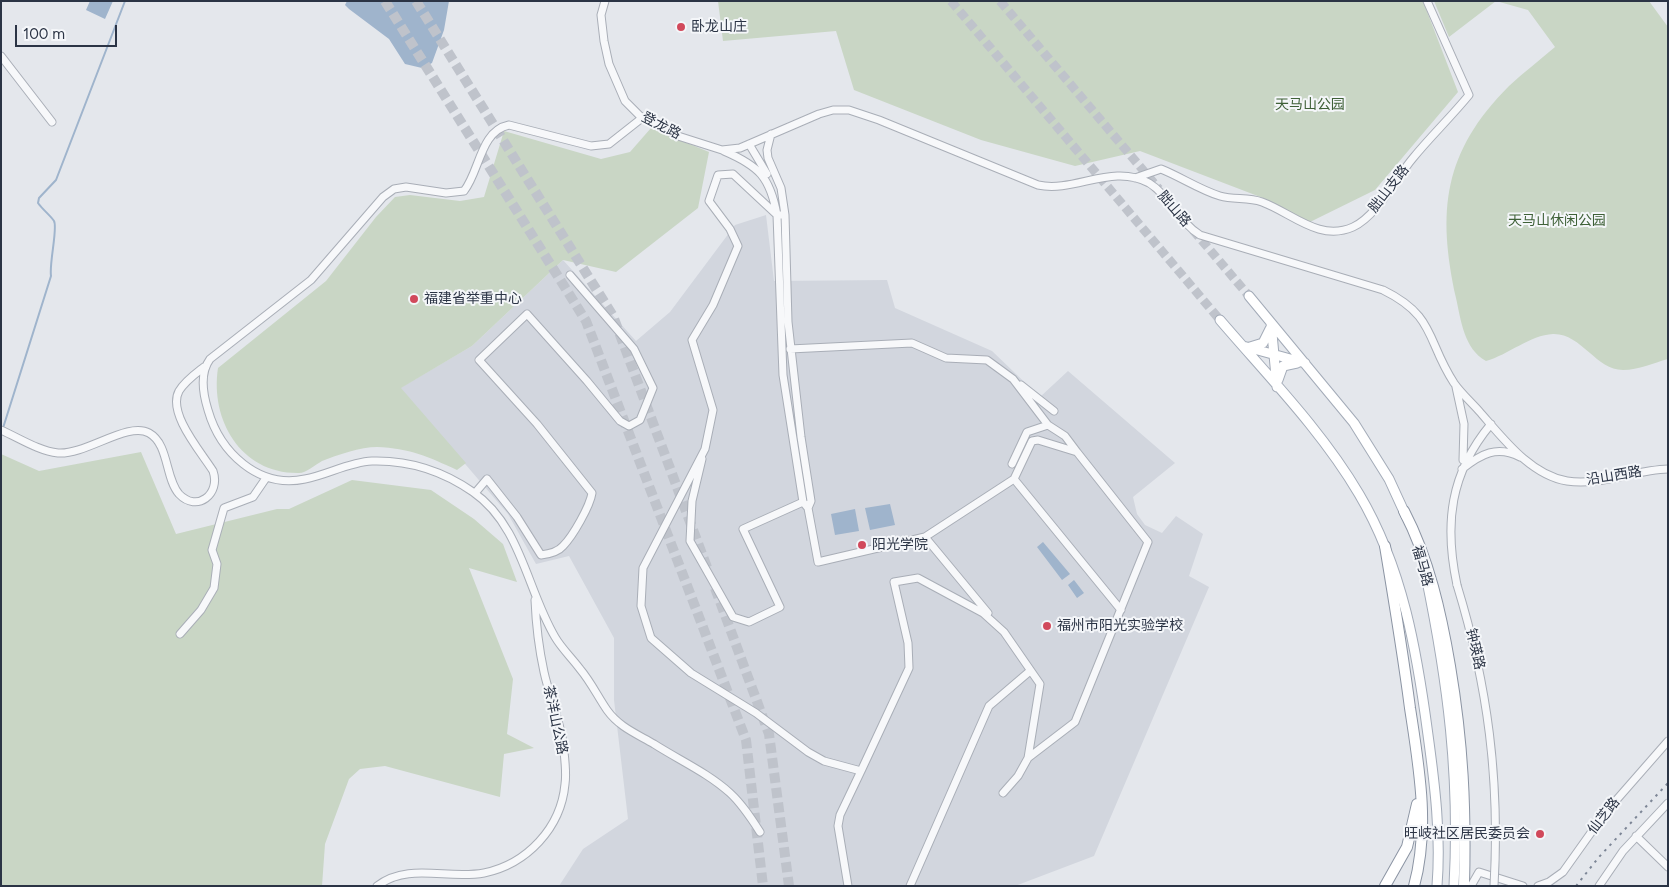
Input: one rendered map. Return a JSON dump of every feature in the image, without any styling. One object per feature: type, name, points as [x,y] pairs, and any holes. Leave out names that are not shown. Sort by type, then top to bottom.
[{"type":"highway","points":[[1404,511],[1418,537],[1430,574],[1445,635],[1459,722],[1465,792],[1464,886]]},
{"type":"highway","points":[[1385,546],[1419,768],[1422,837],[1420,866],[1414,886]]},
{"type":"highway","points":[[1385,886],[1402,856],[1411,833],[1419,794],[1419,768]]},
{"type":"main road","name":"福马路","points":[[1249,296],[1361,432],[1389,479],[1404,511],[1423,566],[1441,650],[1454,747],[1456,811],[1454,886]]},
{"type":"main road","name":"福马路","points":[[1220,320],[1318,436],[1359,494],[1385,546],[1405,600],[1423,698],[1437,799],[1437,886]]},
{"type":"main road","points":[[1242,346],[1253,347],[1263,343],[1269,334],[1271,322]]},
{"type":"main road","points":[[1271,322],[1278,388]]},
{"type":"main road","points":[[1242,346],[1305,363]]},
{"type":"main road","points":[[1278,388],[1278,376],[1283,366],[1294,362],[1305,363]]},
{"type":"street","name":"登龙路","points":[[605,1],[601,22],[610,64],[624,101],[642,118],[678,136],[722,150],[769,175]]},
{"type":"street","name":"胐山支路","points":[[1135,178],[1161,169],[1218,196],[1259,201],[1306,225],[1324,231],[1337,232],[1354,226],[1376,208],[1414,156],[1445,125],[1469,95],[1427,1]]},
{"type":"street","points":[[1,56],[52,122]]},
{"type":"street","name":"胐山路","points":[[771,134],[819,114],[833,110],[849,110],[880,120],[1038,185],[1062,186],[1120,175],[1135,178],[1152,186],[1182,221],[1200,235],[1383,290],[1403,300],[1423,320],[1455,385],[1491,424]]},
{"type":"street","points":[[1,430],[58,453],[84,450],[132,430],[148,432],[156,438],[179,493],[189,500],[198,501],[208,497],[214,490],[216,479],[178,417],[175,402],[178,392],[210,359],[311,280],[383,197],[394,189],[406,188],[446,193],[464,191],[471,182],[490,135],[500,127],[509,125],[591,146],[609,144],[642,118]]},
{"type":"street","points":[[722,150],[749,144],[771,134]]},
{"type":"street","points":[[769,175],[767,150],[771,134]]},
{"type":"street","points":[[749,144],[769,175],[781,188],[779,300],[784,382],[803,502],[808,508],[818,562],[925,537],[1014,478],[1032,441],[1038,440],[1077,452]]},
{"type":"street","points":[[803,502],[743,529],[780,607],[749,622],[733,617],[690,541],[692,501],[713,410],[692,340],[713,306],[738,246],[730,229],[709,202],[718,175],[733,174],[781,215],[793,380],[811,501],[808,508]]},
{"type":"street","points":[[475,493],[487,479],[517,517],[541,555],[552,553],[563,547],[591,503],[592,493],[537,424],[479,360],[526,314],[587,381],[620,421],[629,426],[640,420],[653,388],[634,349],[570,275]]},
{"type":"street","points":[[779,300],[787,300]]},
{"type":"street","points":[[790,349],[912,343],[946,358],[986,360],[1054,411]]},
{"type":"street","points":[[204,367],[202,377],[206,404],[221,442],[239,462],[266,478],[304,480],[370,461],[408,463],[437,472],[475,493],[494,513],[515,542],[535,598],[554,636],[567,655],[580,668],[615,719],[729,793],[741,805],[760,832]]},
{"type":"street","points":[[1013,379],[1048,425],[1065,436],[1148,542],[1075,722],[1028,758]]},
{"type":"street","points":[[784,382],[793,380]]},
{"type":"street","points":[[1455,385],[1465,434],[1462,469]]},
{"type":"street","name":"沿山西路","points":[[1491,424],[1526,460],[1547,474],[1572,481],[1604,480],[1668,469]]},
{"type":"street","name":"钟瑛路","points":[[1491,424],[1471,450],[1462,469],[1453,502],[1450,522],[1450,544],[1457,585],[1473,637],[1491,733],[1496,803],[1494,886]]},
{"type":"street","points":[[1012,464],[1027,432],[1048,425]]},
{"type":"street","points":[[705,448],[644,568],[641,606],[651,638],[690,673],[756,713],[808,752],[824,761],[861,771]]},
{"type":"street","points":[[1462,469],[1490,451],[1506,451],[1526,460]]},
{"type":"street","points":[[180,634],[201,610],[214,588],[217,564],[212,550],[224,508],[253,497],[266,478]]},
{"type":"street","points":[[1014,478],[1121,610]]},
{"type":"street","points":[[925,537],[1004,632],[1040,684],[1028,758],[1018,776],[1003,793]]},
{"type":"street","points":[[848,886],[838,826],[840,815],[909,668],[908,643],[894,582],[918,578],[983,613],[1004,632]]},
{"type":"street","name":"茶洋山公路","points":[[377,886],[385,880],[404,872],[471,875],[494,871],[513,864],[536,847],[556,816],[566,783],[562,741],[544,671],[535,598]]},
{"type":"street","points":[[910,886],[989,706],[1030,671]]},
{"type":"street","name":"仙芝路","points":[[1538,886],[1554,879],[1563,872],[1611,806],[1668,741]]},
{"type":"street","points":[[1598,886],[1616,859],[1668,803]]},
{"type":"street","points":[[1636,836],[1668,867]]},
{"type":"street","points":[[1470,886],[1480,872],[1523,886]]},
{"type":"shaded area","name":"阳光学院","points":[[766,215],[774,281],[887,280],[895,308],[992,351],[1040,397],[1068,371],[1175,463],[1133,497],[1137,514],[1145,525],[1162,533],[1176,516],[1203,534],[1189,576],[1209,587],[1094,856],[1015,886],[559,886],[583,849],[628,819],[614,700],[614,638],[569,556],[536,564],[508,514],[400,388],[472,346],[563,260],[636,341],[670,312],[735,225]]},
{"type":"green space","name":"天马山公园","points":[[718,1],[1423,1],[1458,92],[1375,190],[1310,222],[1263,198],[1140,151],[1075,166],[981,140],[854,90],[836,31],[723,41]]},
{"type":"green space","points":[[1434,1],[1496,1],[1449,37]]},
{"type":"green space","name":"天马山休闲公园","points":[[1496,1],[1649,1],[1668,27],[1668,359],[1635,369],[1623,370],[1613,368],[1596,358],[1572,339],[1563,335],[1553,334],[1527,341],[1486,361],[1479,356],[1468,342],[1450,267],[1447,237],[1447,210],[1451,184],[1458,159],[1470,135],[1487,110],[1509,86],[1555,47],[1528,10]]},
{"type":"green space","name":"福建省举重中心","points":[[651,128],[709,152],[698,208],[616,272],[563,260],[472,346],[401,388],[466,463],[457,470],[418,454],[399,449],[371,447],[335,456],[322,461],[302,473],[279,471],[261,464],[246,454],[234,440],[225,424],[219,406],[218,368],[326,281],[376,217],[395,197],[410,195],[460,201],[484,197],[504,131],[601,159],[630,152]]},
{"type":"green space","points":[[141,452],[176,534],[277,509],[289,509],[352,480],[431,490],[474,519],[503,544],[517,582],[469,568],[513,679],[507,734],[534,748],[504,754],[500,797],[385,766],[360,769],[349,779],[325,844],[322,886],[1,886],[1,454],[39,471]]},
{"type":"water","points":[[90,1],[113,1],[105,19],[86,10]]},
{"type":"water","points":[[347,1],[449,1],[444,30],[432,63],[422,68],[405,64],[389,39],[349,9],[345,5]]},
{"type":"water","points":[[890,504],[895,525],[870,530],[865,508]]},
{"type":"water","points":[[855,509],[859,531],[835,535],[831,514]]},
{"type":"water","points":[[1043,542],[1070,574],[1062,580],[1037,547]]},
{"type":"water","points":[[1074,580],[1084,593],[1077,598],[1068,585]]},
{"type":"waterway","points":[[3,428],[51,276],[55,225],[54,221],[38,203],[39,198],[56,180],[125,1]]},
{"type":"tunnel","points":[[385,1],[586,321],[746,740],[763,886]]},
{"type":"tunnel","points":[[416,1],[613,316],[708,570]]},
{"type":"tunnel","points":[[951,1],[1220,320]]},
{"type":"tunnel","points":[[1000,1],[1159,189]]},
{"type":"tunnel","points":[[1193,230],[1249,296]]},
{"type":"tunnel","points":[[715,588],[769,734],[789,886]]},
{"type":"railway","points":[[1576,886],[1599,857],[1668,783]]},
{"type":"place","name":"卧龙山庄","points":[[681,27]]},
{"type":"place","name":"福建省举重中心","points":[[414,299]]},
{"type":"place","name":"阳光学院","points":[[862,545]]},
{"type":"place","name":"福州市阳光实验学校","points":[[1047,626]]},
{"type":"place","name":"旺岐社区居民委员会","points":[[1540,834]]}]
